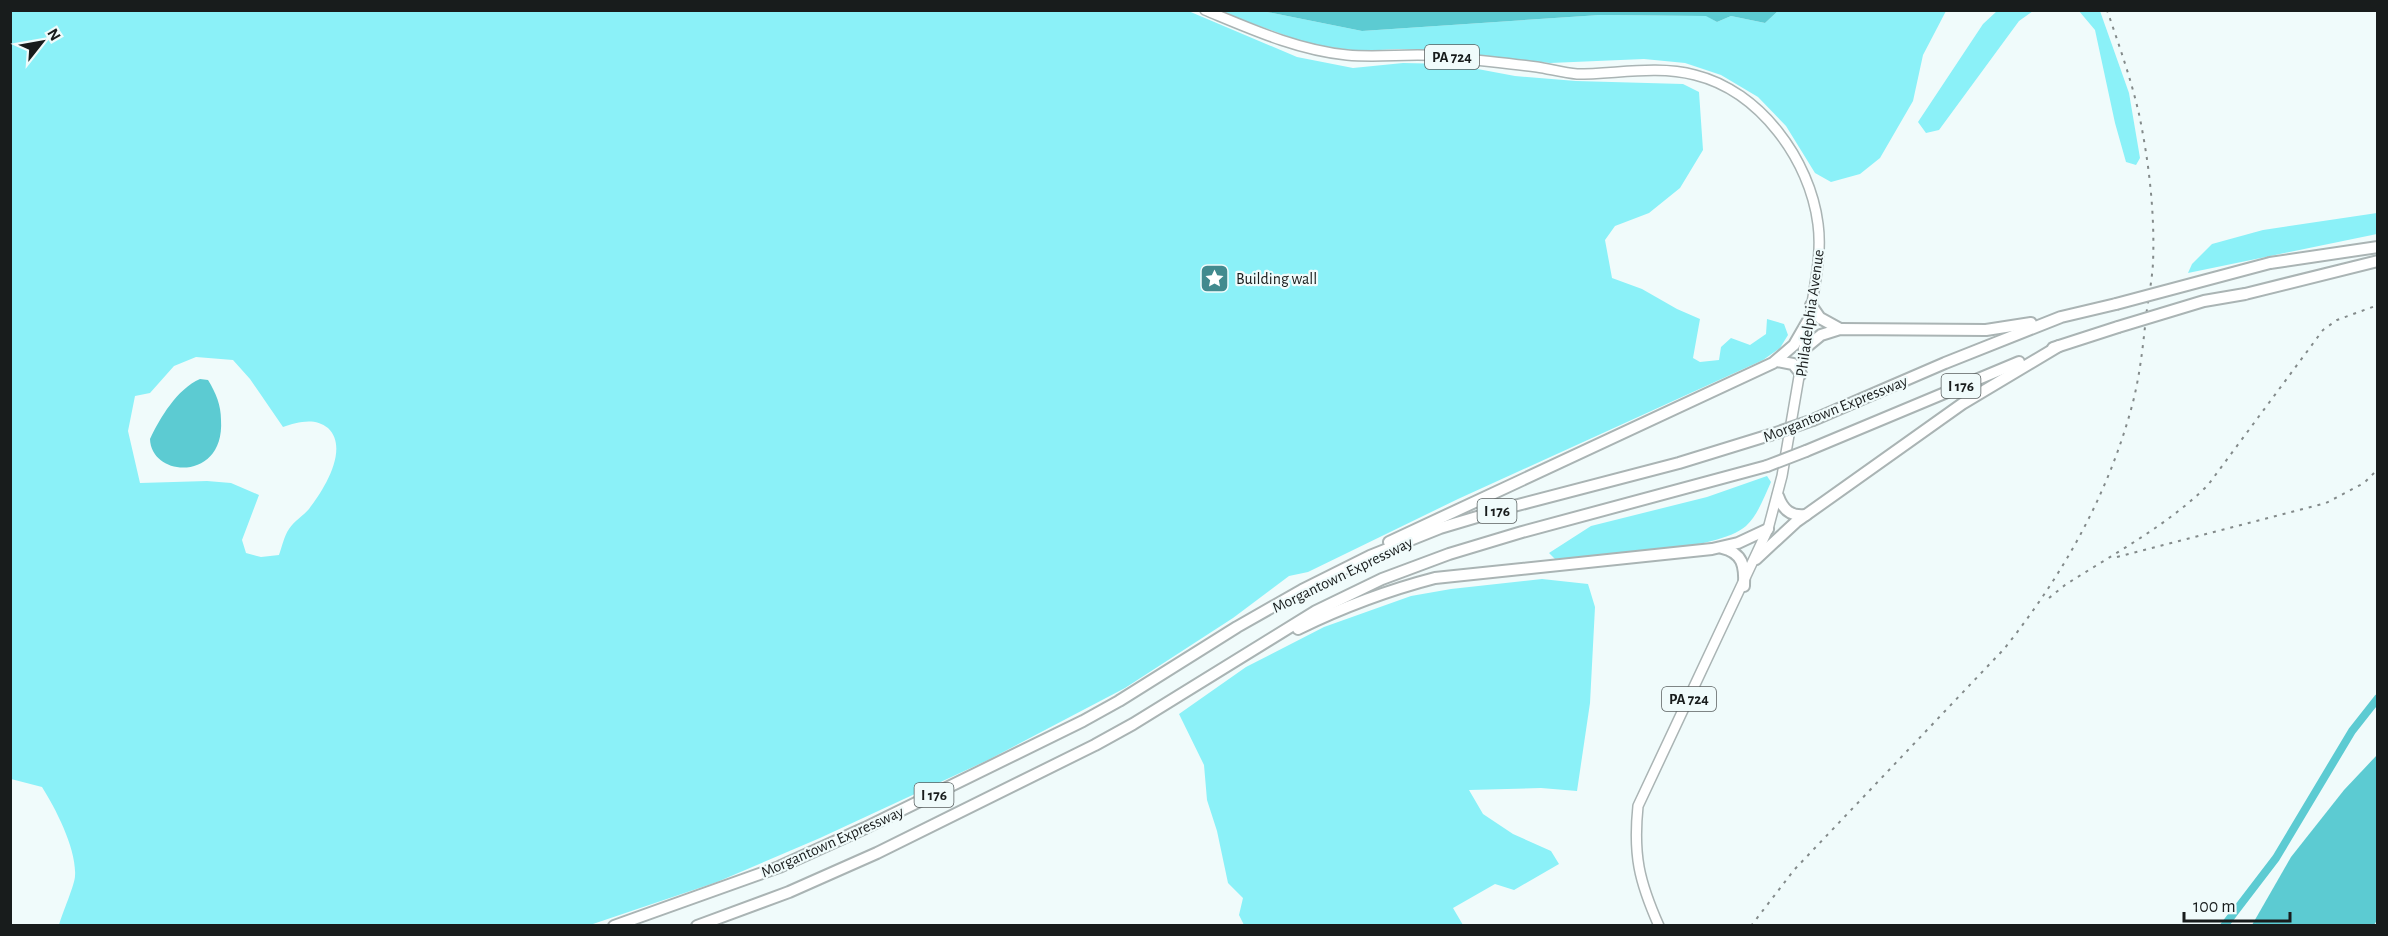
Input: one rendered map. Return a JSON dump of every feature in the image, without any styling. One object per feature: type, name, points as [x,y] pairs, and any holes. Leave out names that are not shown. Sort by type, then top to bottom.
[{"type":"highway","points":[[2314,256],[2378,242]]},
{"type":"highway","points":[[2314,256],[2378,247]]},
{"type":"highway","name":"Morgantown Expressway","points":[[614,926],[779,867],[865,828],[1083,721],[1302,590],[1370,556],[1440,528],[1679,463],[1773,434],[1813,420],[1945,363],[2061,317],[2270,263],[2314,256]]},
{"type":"highway","points":[[2298,280],[2378,261]]},
{"type":"highway","points":[[2298,280],[2378,267]]},
{"type":"highway","name":"Morgantown Expressway","points":[[697,926],[789,892],[877,853],[982,801],[1133,724],[1316,611],[1382,579],[1449,554],[1767,466],[2059,346],[2204,301],[2245,294],[2298,280]]},
{"type":"highway","points":[[1811,305],[1820,318],[1840,329]]},
{"type":"highway","points":[[1804,349],[1821,335],[1840,329],[1996,330],[2061,317]]},
{"type":"highway","points":[[1237,627],[1341,564],[1777,361],[1794,345],[1809,319]]},
{"type":"highway","points":[[1756,559],[1782,533],[1962,404],[2059,346]]},
{"type":"highway","points":[[1777,361],[1793,363],[1801,374]]},
{"type":"highway","points":[[1778,496],[1782,506],[1789,512],[1806,515]]},
{"type":"highway","points":[[1252,651],[1348,605],[1398,587],[1435,578],[1719,547],[1738,543],[1768,529]]},
{"type":"highway","points":[[1719,547],[1731,550],[1741,558],[1745,569],[1744,585]]},
{"type":"main road","name":"Philadelphia Avenue","points":[[1205,10],[1299,47],[1345,55],[1432,55],[1577,74],[1681,72],[1705,78],[1723,86],[1775,128],[1786,141],[1806,178],[1814,200],[1819,226],[1817,269],[1801,374],[1778,496],[1756,559],[1638,806],[1635,840],[1637,865],[1644,892],[1659,926]]},
{"type":"shaded area","points":[[1186,10],[1297,57],[1353,68],[1403,63],[1451,64],[1515,76],[1576,81],[1683,84],[1699,92],[1703,150],[1680,188],[1649,213],[1615,226],[1605,240],[1612,278],[1642,289],[1700,319],[1693,358],[1700,362],[1719,360],[1721,347],[1731,338],[1750,345],[1766,334],[1767,319],[1784,324],[1788,335],[1780,348],[1763,360],[1458,499],[1308,572],[1289,576],[1233,618],[1125,688],[988,760],[820,838],[717,882],[590,925],[59,925],[75,876],[73,854],[59,818],[42,787],[11,779],[11,11]],"holes":[[[196,357],[233,360],[250,379],[283,427],[300,422],[317,422],[328,428],[334,437],[335,458],[327,481],[309,509],[289,529],[279,555],[261,557],[246,553],[242,540],[259,495],[231,483],[207,481],[140,483],[128,431],[135,396],[150,393],[174,366]]]},
{"type":"shaded area","points":[[1778,10],[1765,23],[1731,16],[1717,22],[1706,16],[1600,15],[1362,31],[1262,11]]},
{"type":"shaded area","points":[[1218,11],[1262,11],[1362,31],[1600,15],[1707,16],[1717,22],[1731,16],[1765,23],[1778,11],[1946,11],[1923,55],[1913,101],[1880,158],[1860,174],[1831,182],[1815,173],[1786,126],[1758,97],[1721,75],[1685,63],[1644,59],[1550,63],[1443,51],[1399,49],[1359,51],[1309,44]]},
{"type":"shaded area","points":[[1997,11],[2033,11],[2019,21],[1939,130],[1926,133],[1918,122],[1983,24]]},
{"type":"shaded area","points":[[2079,11],[2100,11],[2129,93],[2140,158],[2136,165],[2126,162],[2095,30]]},
{"type":"shaded area","points":[[2377,213],[2377,234],[2188,273],[2192,264],[2212,244],[2263,230]]},
{"type":"shaded area","points":[[200,379],[208,380],[218,399],[221,420],[219,440],[212,455],[201,464],[187,467],[174,466],[162,461],[154,452],[150,439],[164,413],[177,397]]},
{"type":"shaded area","points":[[1767,476],[1771,482],[1757,511],[1746,526],[1731,535],[1684,547],[1626,554],[1555,559],[1549,553],[1591,526],[1707,497]]},
{"type":"shaded area","points":[[1542,579],[1588,584],[1595,607],[1590,703],[1577,791],[1541,788],[1469,790],[1483,814],[1513,834],[1551,851],[1559,864],[1514,890],[1495,884],[1453,908],[1463,925],[1244,925],[1239,915],[1243,898],[1228,883],[1217,831],[1207,800],[1204,765],[1179,714],[1246,667],[1324,627],[1411,596]]},
{"type":"shaded area","points":[[2377,755],[2378,919],[2374,925],[2252,925],[2291,857],[2344,790]]},
{"type":"waterway","points":[[2224,926],[2276,858],[2352,731],[2378,698]]},
{"type":"railway","points":[[1751,926],[1794,870],[2004,649],[2046,592],[2064,563],[2082,532],[2111,469],[2138,381],[2152,276],[2153,226],[2146,151],[2139,114],[2129,75],[2107,10]]},
{"type":"railway","points":[[2049,598],[2065,585],[2121,551],[2175,514],[2192,500],[2208,485],[2323,330],[2337,320],[2378,305]]},
{"type":"railway","points":[[2117,557],[2326,503],[2364,483],[2378,469]]},
{"type":"place","name":"Building wall","points":[[1215,278]]}]
